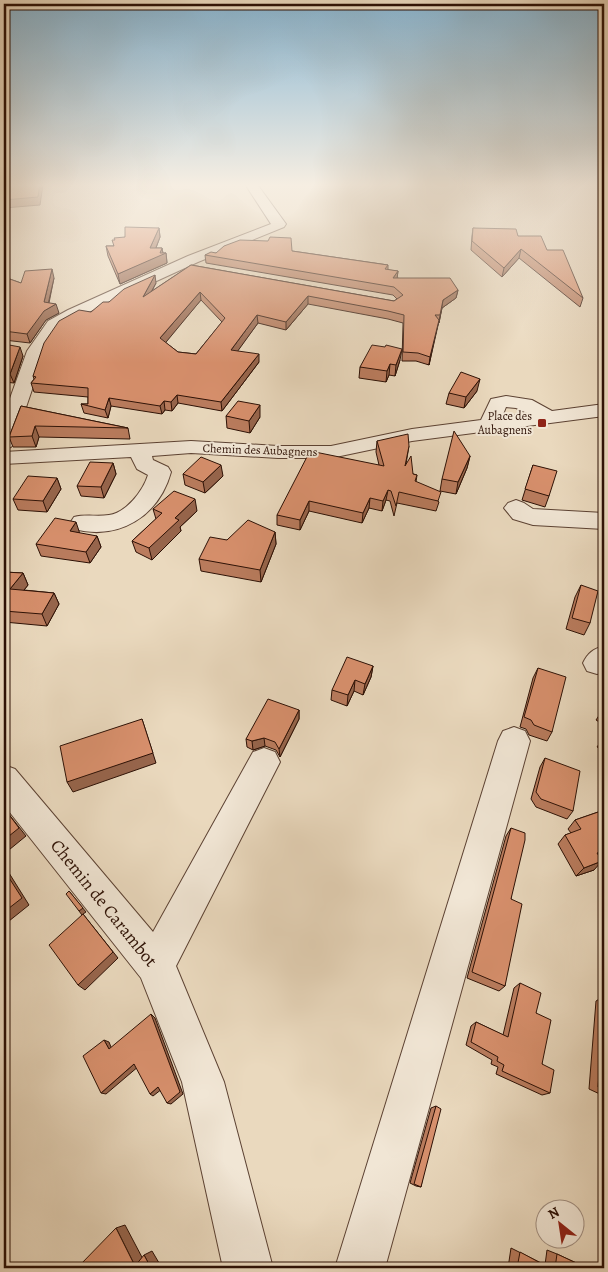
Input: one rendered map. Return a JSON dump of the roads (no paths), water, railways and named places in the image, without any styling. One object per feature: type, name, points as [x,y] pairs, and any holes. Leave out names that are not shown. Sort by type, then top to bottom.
[{"type":"street","points":[[4,443],[26,409],[28,350],[54,325],[74,313],[183,265],[238,243]]},
{"type":"street","points":[[183,265],[212,270]]},
{"type":"street","name":"Chemin des Aubagnens","points":[[4,458],[135,440],[191,447],[278,452],[331,452],[412,436],[604,410]]},
{"type":"street","points":[[82,523],[111,523],[129,517],[156,489],[160,472],[146,467],[141,461],[135,440]]},
{"type":"street","points":[[516,508],[521,514],[533,518],[604,521]]},
{"type":"street","points":[[360,1268],[514,741]]},
{"type":"street","points":[[156,965],[264,762]]},
{"type":"street","name":"Chemin de Carambot","points":[[4,780],[156,965],[203,1082],[248,1268]]},
{"type":"place","name":"Place des Aubagnens","points":[[542,423]]}]
